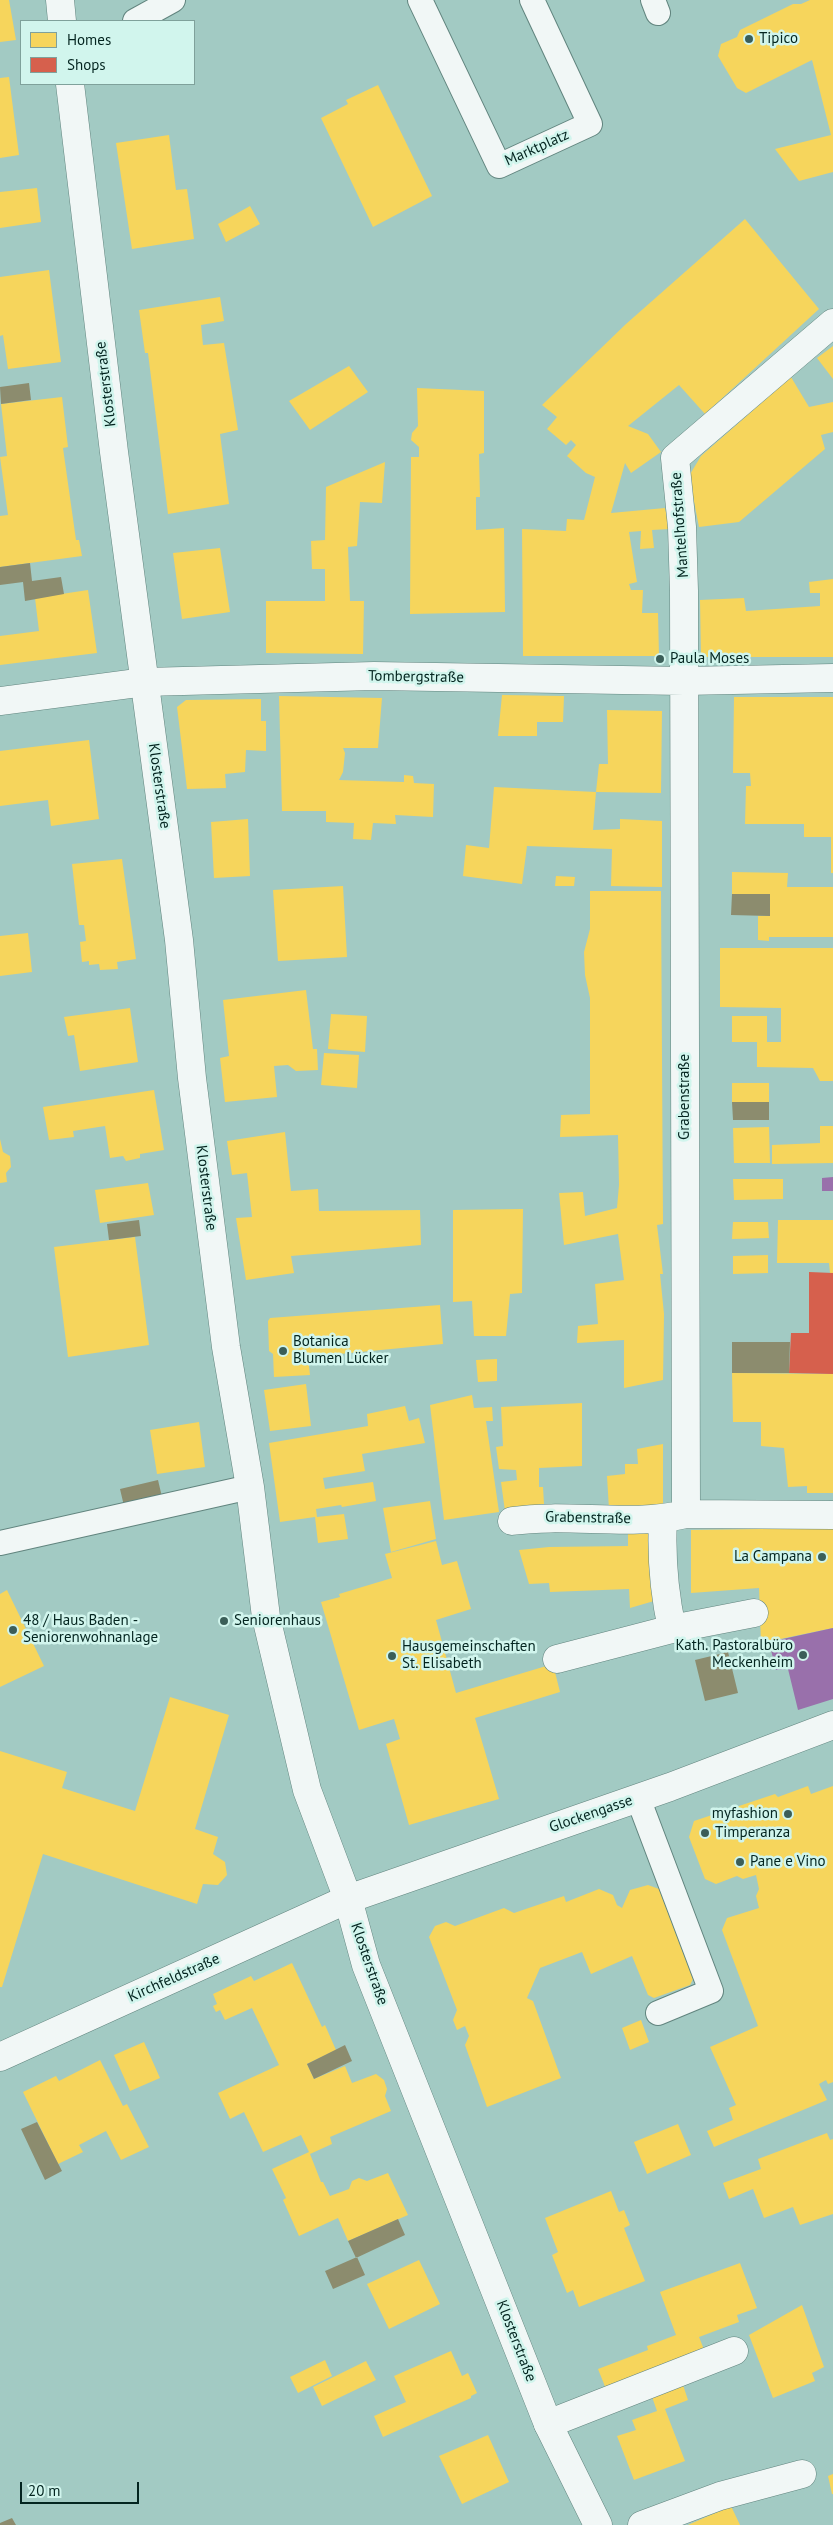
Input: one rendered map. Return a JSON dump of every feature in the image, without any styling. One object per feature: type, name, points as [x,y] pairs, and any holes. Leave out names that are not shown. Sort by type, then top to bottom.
[{"type":"street","points":[[60,0],[62,20]]},
{"type":"street","name":"Klosterstraße","points":[[70,85],[114,452],[180,940],[192,1078],[226,1347],[250,1487],[266,1617],[307,1790],[348,1899],[366,1965],[548,2424],[598,2525]]},
{"type":"street","name":"Mantelhofstraße","points":[[684,681],[682,527],[675,458],[833,323]]},
{"type":"street","name":"Tombergstraße","points":[[0,701],[145,682],[374,676],[684,681],[833,678]]},
{"type":"street","name":"Grabenstraße","points":[[672,1629],[665,1598],[661,1557],[675,1516],[684,681]]},
{"type":"street","name":"Grabenstraße","points":[[512,1521],[538,1517],[833,1515]]},
{"type":"street","points":[[557,1659],[672,1629],[754,1613]]},
{"type":"street","name":"Glockengasse","points":[[348,1899],[638,1798],[833,1725]]},
{"type":"street","name":"Kirchfeldstraße","points":[[0,2057],[348,1899]]},
{"type":"street","points":[[548,2424],[734,2351]]},
{"type":"street","points":[[642,2525],[720,2496],[802,2474]]},
{"type":"lane","points":[[137,20],[173,0]]},
{"type":"lane","name":"Marktplatz","points":[[420,0],[499,166],[590,124],[532,0]]},
{"type":"lane","points":[[0,1543],[250,1487]]},
{"type":"lane","points":[[638,1798],[711,1991],[658,2013]]},
{"type":"building: Homes","points":[[0,0],[9,0],[16,40],[0,42]]},
{"type":"building: Homes","points":[[810,0],[833,0],[833,172],[799,181],[775,149],[831,135],[812,60],[746,93],[737,88],[718,56],[721,44],[737,37],[740,30],[793,4],[801,4]]},
{"type":"building: Homes","points":[[9,77],[19,155],[0,158],[0,78]]},
{"type":"building: Homes","points":[[378,85],[432,196],[373,227],[321,118],[348,104],[346,100]]},
{"type":"building: Homes","points":[[169,135],[176,190],[187,189],[194,239],[132,249],[116,143]]},
{"type":"building: Homes","points":[[37,188],[41,222],[0,228],[0,192]]},
{"type":"building: Homes","points":[[250,206],[260,224],[226,242],[218,224]]},
{"type":"building: Homes","points":[[745,219],[819,309],[705,414],[679,385],[628,426],[648,434],[661,452],[631,473],[625,463],[611,513],[665,508],[670,529],[652,530],[654,548],[640,549],[641,531],[629,532],[637,582],[629,584],[631,590],[643,590],[642,613],[658,613],[659,656],[523,656],[522,529],[566,531],[567,519],[584,520],[595,477],[586,473],[567,456],[576,445],[571,440],[566,445],[547,429],[557,417],[542,405],[626,324]]},
{"type":"building: Homes","points":[[49,270],[61,362],[8,369],[3,335],[0,336],[0,277]]},
{"type":"building: Homes","points":[[220,297],[224,321],[201,325],[203,345],[224,343],[238,430],[220,434],[229,504],[168,514],[148,353],[145,353],[139,310]]},
{"type":"building: Homes","points":[[833,346],[833,379],[817,358]]},
{"type":"building: Homes","points":[[349,366],[368,392],[310,430],[289,401]]},
{"type":"building: Homes","points":[[791,377],[809,407],[833,402],[833,432],[821,435],[825,449],[739,522],[699,527],[689,476],[701,456]]},
{"type":"building: Homes","points":[[417,388],[484,391],[484,453],[479,454],[480,497],[476,497],[476,530],[504,528],[505,612],[410,614],[411,457],[419,457],[419,447],[411,440],[412,433],[418,426]]},
{"type":"building: Homes","points":[[62,397],[68,447],[63,448],[76,540],[79,540],[82,556],[0,567],[0,516],[8,515],[0,457],[7,456],[1,404]]},
{"type":"building: Homes","points":[[385,462],[382,503],[360,502],[357,546],[348,547],[350,601],[364,601],[363,654],[266,653],[266,601],[325,601],[325,569],[312,569],[311,541],[325,540],[326,487]]},
{"type":"building: Homes","points":[[220,548],[230,612],[182,619],[173,553]]},
{"type":"building: Homes","points":[[833,579],[833,657],[701,657],[700,600],[744,598],[746,611],[820,606],[820,593],[810,593],[809,582]]},
{"type":"building: Homes","points":[[88,590],[97,653],[0,665],[0,636],[39,631],[35,598]]},
{"type":"building: Homes","points":[[502,695],[564,696],[563,722],[537,722],[537,736],[498,736]]},
{"type":"building: Homes","points":[[279,696],[382,698],[378,748],[343,748],[345,753],[343,772],[339,780],[404,782],[404,775],[413,776],[414,783],[434,784],[433,817],[395,815],[396,824],[373,823],[371,840],[353,839],[354,823],[326,822],[326,811],[282,811]]},
{"type":"building: Homes","points":[[734,697],[833,697],[833,873],[831,873],[831,837],[804,837],[804,824],[745,824],[746,786],[751,786],[750,773],[733,773]]},
{"type":"building: Homes","points":[[261,699],[261,721],[266,721],[266,751],[246,750],[245,772],[225,774],[226,788],[187,789],[177,707],[186,700]]},
{"type":"building: Homes","points":[[607,710],[662,711],[661,793],[596,792],[599,764],[608,764]]},
{"type":"building: Homes","points":[[89,740],[99,819],[51,826],[48,800],[0,806],[0,751]]},
{"type":"building: Homes","points":[[494,787],[596,792],[593,830],[620,829],[620,819],[662,821],[662,887],[611,886],[612,849],[527,846],[522,884],[463,876],[466,845],[489,848]]},
{"type":"building: Homes","points":[[248,819],[250,876],[214,878],[211,822]]},
{"type":"building: Homes","points":[[122,859],[136,959],[117,962],[118,969],[100,970],[99,964],[89,965],[89,961],[82,962],[80,942],[86,941],[84,925],[79,925],[72,864]]},
{"type":"building: Homes","points":[[732,872],[788,873],[787,887],[833,887],[833,937],[769,937],[769,941],[758,940],[758,916],[770,916],[770,894],[732,894]]},
{"type":"building: Homes","points":[[556,876],[575,877],[574,886],[555,886]]},
{"type":"building: Homes","points":[[343,886],[347,957],[278,961],[273,890]]},
{"type":"building: Homes","points":[[590,891],[661,891],[663,1224],[657,1225],[663,1274],[660,1274],[664,1314],[663,1380],[624,1388],[624,1340],[577,1343],[578,1326],[598,1324],[595,1284],[624,1280],[618,1234],[564,1245],[559,1193],[583,1192],[585,1216],[617,1208],[619,1185],[618,1135],[560,1137],[561,1115],[590,1114],[590,998],[585,975],[584,952],[590,929]]},
{"type":"building: Homes","points":[[28,933],[32,972],[0,976],[0,936]]},
{"type":"building: Homes","points":[[720,948],[833,948],[833,1081],[820,1081],[813,1068],[757,1067],[757,1042],[732,1042],[732,1016],[767,1016],[767,1042],[781,1042],[781,1008],[720,1007]]},
{"type":"building: Homes","points":[[306,990],[313,1049],[317,1049],[318,1070],[296,1071],[288,1065],[274,1066],[277,1097],[225,1102],[220,1058],[229,1056],[223,1000]]},
{"type":"building: Homes","points":[[130,1008],[138,1062],[80,1071],[74,1035],[68,1036],[64,1017]]},
{"type":"building: Homes","points":[[331,1014],[367,1016],[365,1052],[328,1049]]},
{"type":"building: Homes","points":[[324,1053],[359,1055],[357,1088],[321,1085]]},
{"type":"building: Homes","points":[[732,1083],[769,1083],[769,1102],[732,1102]]},
{"type":"building: Homes","points":[[154,1090],[164,1150],[140,1154],[140,1158],[126,1161],[123,1156],[110,1158],[105,1126],[73,1131],[74,1137],[49,1140],[43,1107]]},
{"type":"building: Homes","points":[[820,1126],[833,1126],[833,1163],[772,1164],[772,1145],[820,1143]]},
{"type":"building: Homes","points":[[769,1127],[770,1163],[734,1163],[733,1128]]},
{"type":"building: Homes","points":[[285,1132],[291,1191],[318,1189],[319,1211],[420,1210],[421,1245],[291,1256],[294,1273],[246,1280],[236,1218],[252,1217],[247,1173],[232,1175],[227,1141]]},
{"type":"building: Homes","points":[[0,1139],[3,1152],[10,1156],[11,1167],[6,1173],[7,1182],[0,1183]]},
{"type":"building: Homes","points":[[733,1179],[783,1179],[783,1199],[734,1200]]},
{"type":"building: Homes","points":[[148,1183],[154,1215],[100,1223],[95,1190]]},
{"type":"building: Homes","points":[[523,1209],[522,1293],[510,1294],[506,1336],[474,1336],[472,1301],[453,1302],[453,1210]]},
{"type":"building: Homes","points":[[778,1220],[833,1220],[833,1273],[830,1273],[829,1263],[777,1263]]},
{"type":"building: Homes","points":[[733,1222],[768,1222],[769,1238],[732,1239]]},
{"type":"building: Homes","points":[[135,1237],[149,1345],[68,1357],[54,1247]]},
{"type":"building: Homes","points":[[768,1255],[768,1273],[733,1274],[733,1256]]},
{"type":"building: Homes","points":[[440,1305],[443,1344],[308,1357],[310,1375],[274,1377],[273,1354],[269,1351],[268,1321],[270,1318]]},
{"type":"building: Homes","points":[[497,1359],[497,1381],[478,1382],[476,1360]]},
{"type":"building: Homes","points":[[732,1373],[833,1374],[833,1493],[807,1493],[807,1486],[788,1487],[784,1448],[761,1446],[761,1422],[733,1422]]},
{"type":"building: Homes","points":[[306,1384],[311,1426],[270,1431],[264,1390]]},
{"type":"building: Homes","points":[[472,1395],[474,1408],[492,1407],[493,1421],[486,1421],[499,1512],[444,1520],[430,1405]]},
{"type":"building: Homes","points":[[582,1403],[582,1466],[539,1468],[539,1487],[543,1487],[544,1504],[505,1511],[501,1482],[517,1480],[516,1470],[499,1469],[496,1447],[503,1446],[501,1407]]},
{"type":"building: Homes","points":[[405,1406],[409,1421],[419,1418],[425,1443],[362,1454],[365,1471],[323,1478],[325,1489],[373,1482],[376,1501],[316,1509],[317,1517],[344,1514],[348,1539],[318,1543],[315,1517],[280,1522],[269,1443],[368,1426],[367,1414]]},
{"type":"building: Homes","points":[[199,1422],[205,1467],[157,1474],[150,1430]]},
{"type":"building: Homes","points":[[663,1444],[663,1509],[609,1509],[607,1476],[625,1474],[625,1464],[638,1464],[637,1449]]},
{"type":"building: Homes","points":[[430,1501],[436,1539],[391,1552],[383,1508]]},
{"type":"building: Homes","points":[[628,1527],[652,1527],[654,1601],[630,1608],[629,1589],[550,1592],[549,1583],[529,1584],[519,1550],[549,1547],[628,1546]]},
{"type":"building: Homes","points":[[833,1528],[833,1628],[761,1643],[759,1588],[691,1593],[691,1530]]},
{"type":"building: Homes","name":"Hausgemeinschaften St. Elisabeth","points":[[436,1541],[442,1565],[457,1561],[471,1609],[436,1620],[456,1693],[553,1664],[560,1692],[475,1718],[499,1799],[409,1825],[386,1744],[400,1739],[394,1719],[359,1730],[321,1602],[340,1597],[339,1594],[392,1578],[385,1554]]},
{"type":"building: Homes","name":"48 / Haus Baden - Seniorenwohnanlage","points":[[7,1590],[44,1666],[0,1687],[0,1594]]},
{"type":"building: Homes","points":[[170,1697],[229,1715],[195,1829],[218,1837],[213,1854],[225,1862],[227,1875],[218,1885],[203,1884],[197,1904],[43,1854],[2,1987],[0,1987],[0,1751],[67,1772],[62,1788],[135,1811]]},
{"type":"building: Homes","points":[[808,1786],[811,1794],[833,1786],[833,2082],[828,2084],[826,2080],[819,2084],[827,2100],[714,2147],[707,2131],[733,2120],[729,2108],[736,2105],[710,2047],[758,2026],[722,1930],[727,1918],[759,1908],[756,1896],[759,1889],[756,1875],[743,1879],[737,1876],[716,1884],[705,1879],[689,1837],[694,1821],[775,1794],[778,1797]]},
{"type":"building: Homes","points":[[648,1885],[659,1889],[693,1979],[690,1985],[654,1998],[648,1995],[632,1956],[591,1974],[582,1952],[540,1968],[527,1998],[533,2001],[561,2078],[487,2107],[465,2045],[469,2036],[465,2026],[457,2030],[453,2020],[457,2010],[429,1937],[435,1926],[446,1922],[455,1926],[504,1908],[514,1913],[564,1896],[566,1902],[599,1889],[613,1895],[617,1905],[622,1908],[630,1890]]},
{"type":"building: Homes","points":[[292,1963],[322,2027],[325,2025],[336,2050],[307,2064],[314,2079],[345,2066],[352,2083],[376,2074],[384,2080],[387,2089],[385,2096],[391,2111],[330,2137],[332,2144],[310,2154],[321,2182],[323,2182],[330,2196],[349,2189],[352,2181],[359,2178],[367,2181],[388,2173],[408,2215],[348,2241],[338,2218],[299,2236],[283,2200],[286,2198],[272,2169],[309,2152],[301,2135],[263,2152],[244,2112],[230,2119],[218,2093],[279,2065],[252,2008],[225,2020],[220,2010],[216,2012],[213,2006],[217,2004],[213,1994],[251,1976],[254,1981]]},
{"type":"building: Homes","points":[[641,2020],[649,2042],[630,2050],[622,2028]]},
{"type":"building: Homes","points":[[144,2042],[160,2078],[130,2091],[114,2055]]},
{"type":"building: Homes","points":[[100,2060],[123,2106],[127,2104],[149,2147],[121,2160],[106,2131],[79,2145],[83,2152],[58,2164],[23,2092],[56,2076],[59,2081]]},
{"type":"building: Homes","points":[[678,2124],[691,2155],[647,2174],[634,2142]]},
{"type":"building: Homes","points":[[827,2133],[830,2140],[833,2139],[833,2214],[800,2225],[793,2207],[764,2218],[753,2189],[729,2199],[723,2183],[761,2169],[758,2159]]},
{"type":"building: Homes","points":[[611,2191],[619,2212],[624,2210],[630,2225],[624,2228],[645,2281],[579,2307],[573,2290],[567,2293],[552,2255],[558,2252],[545,2218]]},
{"type":"building: Homes","points":[[419,2260],[440,2304],[389,2329],[367,2284]]},
{"type":"building: Homes","points":[[740,2263],[757,2308],[737,2315],[739,2322],[699,2337],[705,2352],[606,2389],[598,2369],[648,2350],[647,2346],[676,2335],[660,2292]]},
{"type":"building: Homes","points":[[802,2305],[824,2367],[812,2373],[815,2381],[773,2398],[749,2335]]},
{"type":"building: Homes","points":[[451,2351],[462,2376],[468,2373],[477,2393],[471,2396],[471,2398],[383,2437],[374,2416],[406,2402],[394,2376]]},
{"type":"building: Homes","points":[[325,2360],[332,2376],[298,2393],[290,2377]]},
{"type":"building: Homes","points":[[366,2361],[376,2380],[322,2406],[313,2387]]},
{"type":"building: Homes","points":[[682,2382],[688,2400],[665,2409],[685,2461],[634,2480],[617,2436],[636,2430],[632,2420],[657,2411],[651,2394]]},
{"type":"building: Homes","points":[[488,2435],[509,2482],[462,2504],[439,2456]]},
{"type":"building: Homes","points":[[833,2474],[833,2494],[832,2494],[828,2476]]},
{"type":"building: Homes","points":[[731,2506],[740,2525],[688,2525]]},
{"type":"building: Shops","points":[[809,1272],[833,1273],[833,1374],[789,1373],[791,1333],[809,1333]]},
{"type":"building: Offices","points":[[833,1177],[833,1191],[822,1191],[822,1178]]},
{"type":"building: Offices","name":"Kath. Pastoralbüro Meckenheim","points":[[833,1628],[833,1699],[798,1710],[788,1669],[776,1670],[769,1642]]},
{"type":"building: Industry","points":[[29,383],[31,400],[1,404],[0,387]]},
{"type":"building: Industry","points":[[30,563],[32,581],[61,577],[64,594],[25,601],[23,582],[0,585],[0,567]]},
{"type":"building: Industry","points":[[732,894],[770,894],[770,916],[731,915]]},
{"type":"building: Industry","points":[[732,1102],[769,1102],[769,1120],[733,1120]]},
{"type":"building: Industry","points":[[139,1220],[141,1236],[109,1240],[107,1224]]},
{"type":"building: Industry","points":[[732,1342],[790,1342],[789,1373],[732,1373]]},
{"type":"building: Industry","points":[[158,1480],[162,1497],[124,1506],[120,1489]]},
{"type":"building: Industry","points":[[728,1652],[738,1693],[705,1701],[695,1660]]},
{"type":"building: Industry","points":[[345,2045],[352,2061],[314,2079],[307,2064]]},
{"type":"building: Industry","points":[[37,2122],[62,2171],[45,2180],[21,2129]]},
{"type":"building: Industry","points":[[398,2219],[405,2235],[356,2258],[348,2241]]},
{"type":"building: Industry","points":[[357,2257],[365,2275],[333,2289],[325,2271]]},
{"type":"building: Industry","points":[[12,2518],[16,2525],[0,2525],[0,2523]]},
{"type":"place","name":"Tipico","points":[[749,39]]},
{"type":"place","name":"Paula Moses","points":[[660,659]]},
{"type":"place","name":"Botanica Blumen Lücker","points":[[283,1351]]},
{"type":"place","name":"La Campana","points":[[822,1557]]},
{"type":"place","name":"Seniorenhaus","points":[[224,1621]]},
{"type":"place","name":"48 / Haus Baden - Seniorenwohnanlage","points":[[13,1630]]},
{"type":"place","name":"Kath. Pastoralbüro Meckenheim","points":[[803,1655]]},
{"type":"place","name":"Hausgemeinschaften St. Elisabeth","points":[[392,1656]]},
{"type":"place","name":"myfashion","points":[[788,1814]]},
{"type":"place","name":"Timperanza","points":[[705,1833]]},
{"type":"place","name":"Pane e Vino","points":[[740,1862]]}]
